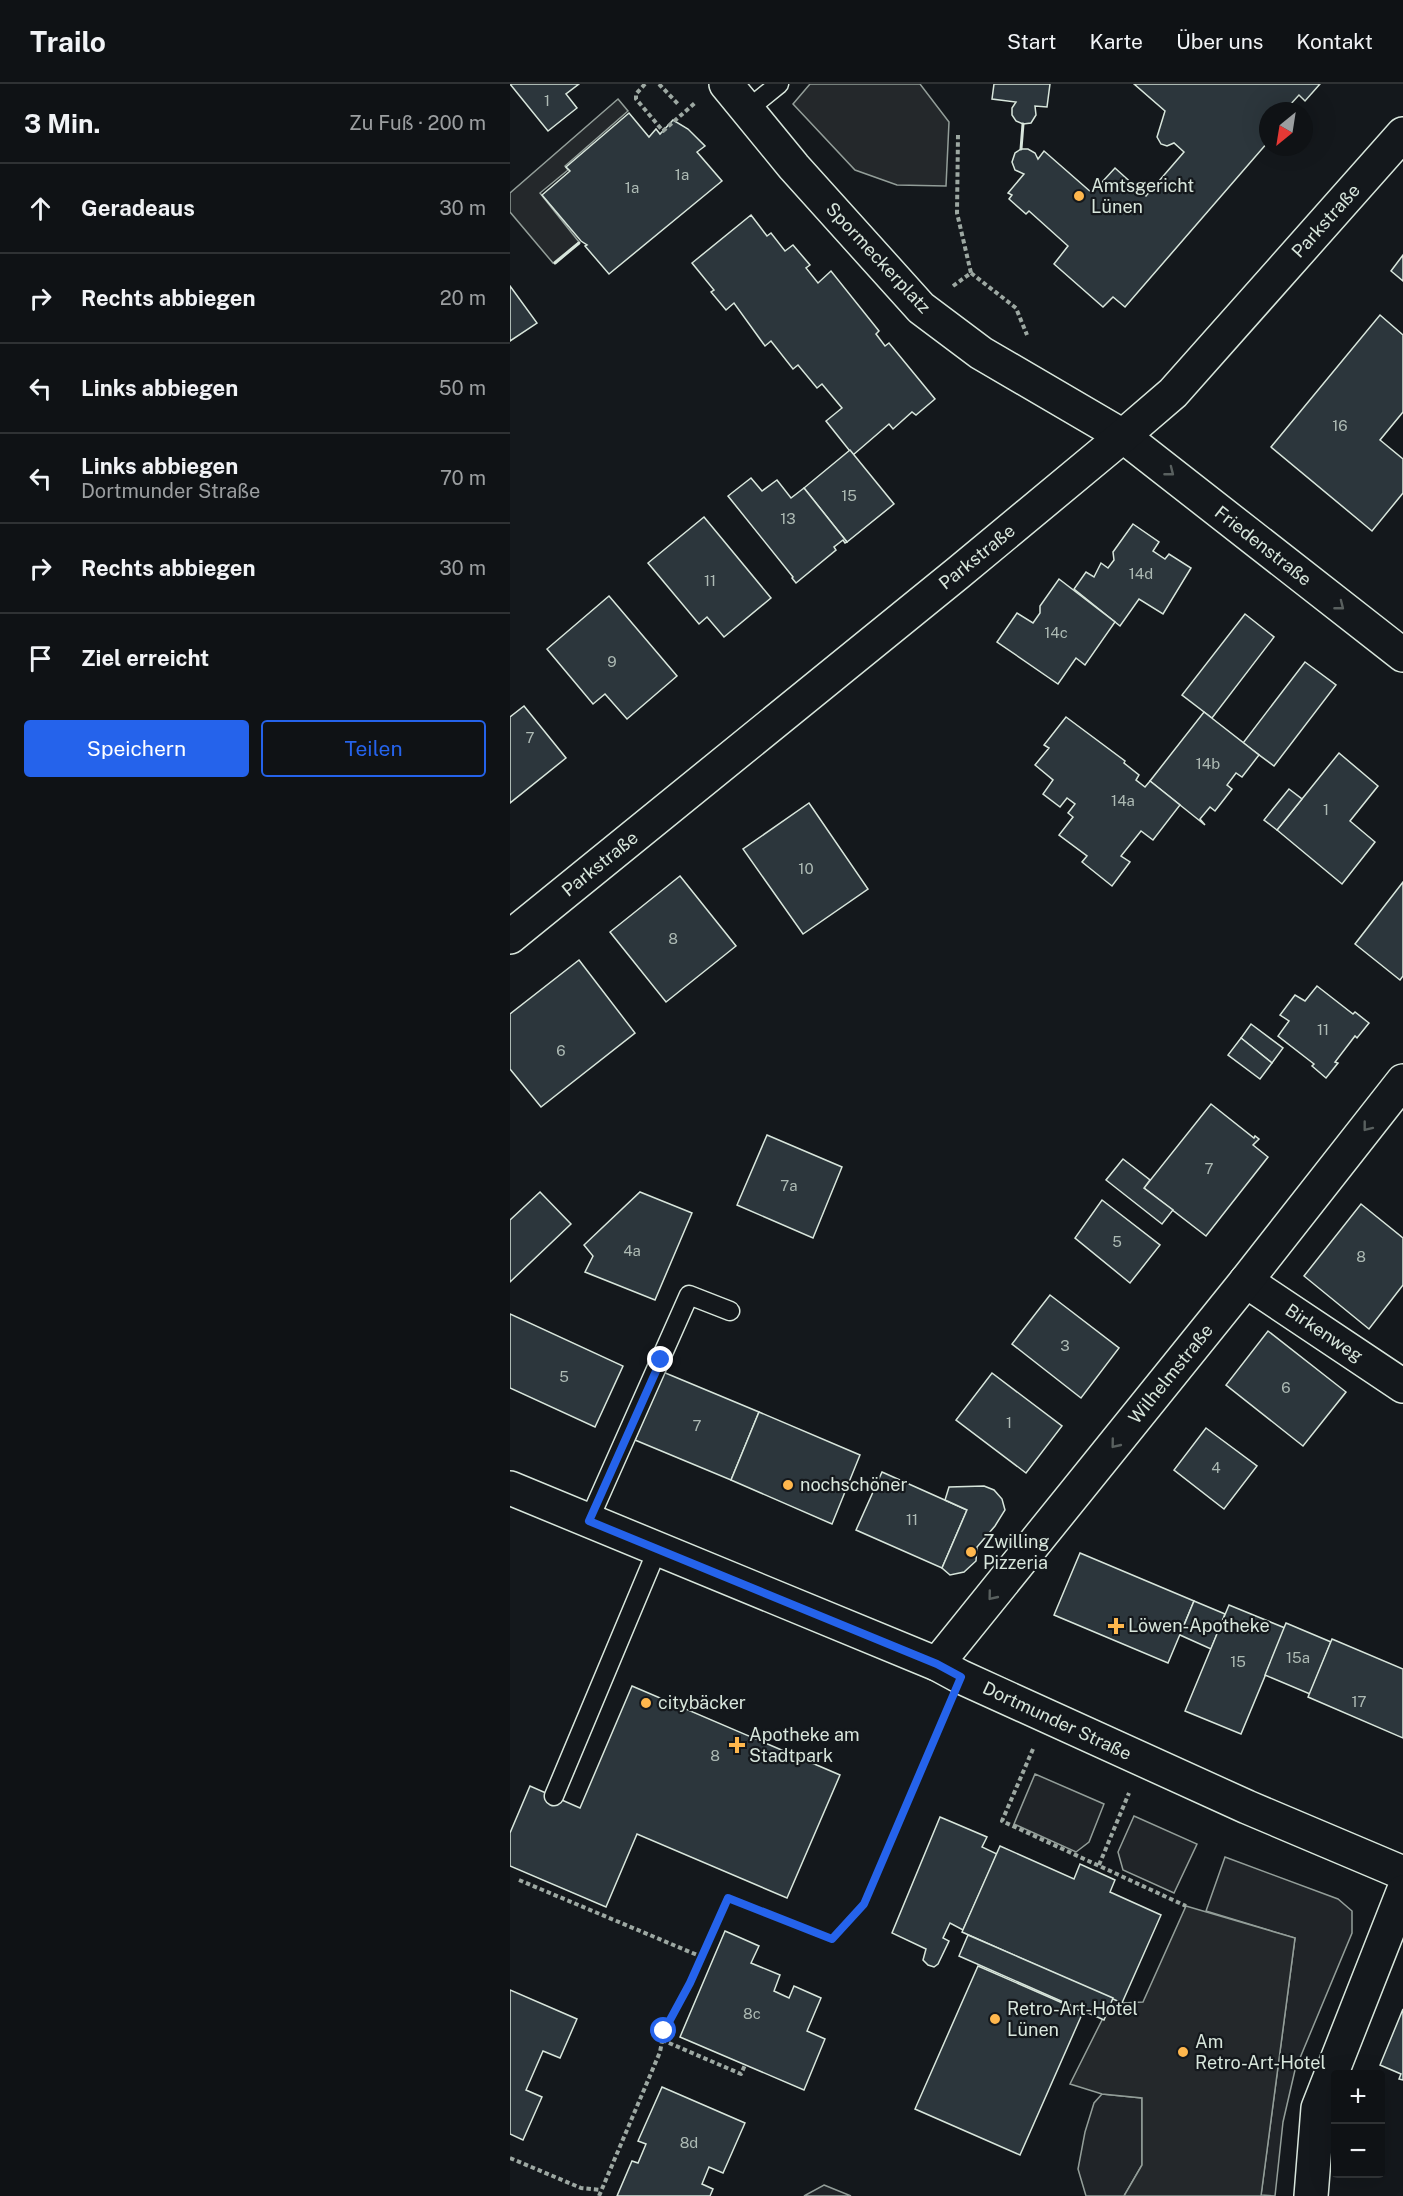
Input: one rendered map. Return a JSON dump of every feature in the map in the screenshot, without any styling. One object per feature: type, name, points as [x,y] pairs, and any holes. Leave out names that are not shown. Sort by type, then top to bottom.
[{"type":"street","name":"Spormeckerplatz","points":[[712,91],[747,110],[921,308],[981,353],[1124,436]]},
{"type":"street","name":"Parkstraße","points":[[510,937],[1124,436],[1173,393],[1403,134]]},
{"type":"street","name":"Friedenstraße","points":[[1124,436],[1403,655]]},
{"type":"street","name":"Wilhelmstraße","points":[[949,1671],[1246,1281],[1403,1081]]},
{"type":"street","name":"Birkenweg","points":[[1246,1281],[1403,1386]]},
{"type":"street","name":"Dortmunder Straße","points":[[510,1488],[949,1671],[1247,1807],[1403,1874]]},
{"type":"street","points":[[1311,2196],[1318,2108],[1403,1892]]},
{"type":"lane","points":[[747,110],[779,84]]},
{"type":"lane","points":[[589,1521],[689,1295],[730,1311]]},
{"type":"lane","points":[[554,1797],[657,1548]]},
{"type":"path","points":[[645,84],[636,94],[636,99],[663,131],[712,91]]},
{"type":"path","points":[[659,84],[678,105]]},
{"type":"path","points":[[958,135],[957,213],[971,273],[1016,308],[1029,340]]},
{"type":"path","points":[[921,308],[971,273]]},
{"type":"path","points":[[599,2196],[660,2052],[664,2031],[690,1983],[728,1898],[832,1939],[864,1904],[949,1671]]},
{"type":"path","points":[[1047,1716],[1002,1821],[1186,1906]]},
{"type":"path","points":[[1099,1864],[1142,1760]]},
{"type":"path","points":[[519,1880],[702,1957]]},
{"type":"path","points":[[662,2040],[741,2074],[745,2065]]},
{"type":"path","points":[[510,2158],[581,2188],[600,2190]]},
{"type":"shaded area","points":[[810,84],[920,84],[949,122],[946,186],[897,185],[855,170],[793,104]]},
{"type":"shaded area","points":[[618,99],[628,111],[565,166],[568,170],[540,193],[579,242],[553,263],[510,212],[510,193]]},
{"type":"shaded area","points":[[1035,1774],[1104,1804],[1089,1842],[1076,1852],[1014,1824]]},
{"type":"shaded area","points":[[1134,1816],[1197,1844],[1174,1893],[1123,1870],[1118,1852]]},
{"type":"shaded area","points":[[1225,1857],[1338,1899],[1352,1911],[1352,1933],[1295,2070],[1283,2122],[1275,2196],[1261,2195],[1295,1938],[1206,1911]]},
{"type":"shaded area","name":"Am Retro-Art-Hotel","points":[[1186,1906],[1295,1938],[1261,2196],[1124,2196],[1142,2165],[1142,2098],[1102,2094],[1070,2084],[1113,1998],[1122,2003],[1143,2002]]},
{"type":"shaded area","points":[[1102,2094],[1142,2098],[1142,2165],[1124,2196],[1086,2196],[1078,2169],[1085,2132],[1094,2103]]},
{"type":"shaded area","points":[[824,2185],[851,2196],[804,2196]]},
{"type":"building","points":[[510,84],[579,84],[566,94],[577,108],[548,131]]},
{"type":"building","points":[[994,84],[1050,84],[1047,107],[1035,106],[1036,115],[1031,123],[1023,124],[1016,121],[1012,115],[1012,108],[1016,102],[992,99]]},
{"type":"building","name":"Amtsgericht Lünen","points":[[1134,84],[1320,84],[1305,101],[1299,95],[1293,102],[1259,102],[1259,152],[1125,307],[1113,297],[1103,307],[1054,264],[1068,246],[1029,211],[1026,214],[1009,199],[1012,195],[1008,193],[1024,174],[1015,170],[1012,162],[1015,153],[1021,149],[1028,149],[1035,153],[1038,159],[1044,151],[1092,193],[1115,168],[1146,196],[1184,152],[1174,143],[1167,146],[1161,144],[1157,137],[1165,111]]},
{"type":"building","points":[[629,113],[649,137],[656,129],[660,134],[673,120],[688,129],[705,146],[697,152],[722,181],[609,274],[585,246],[587,245],[542,195],[570,171],[566,167]]},
{"type":"building","points":[[751,215],[767,236],[771,233],[785,251],[793,245],[810,265],[806,268],[818,283],[831,271],[879,331],[876,334],[885,346],[889,343],[935,399],[916,415],[912,412],[893,429],[889,424],[853,455],[826,421],[842,408],[822,384],[817,388],[798,365],[793,369],[771,341],[765,346],[734,303],[726,310],[711,292],[714,290],[692,263]]},
{"type":"building","points":[[1403,255],[1403,281],[1391,271]]},
{"type":"building","points":[[510,286],[537,323],[510,341]]},
{"type":"building","points":[[1380,315],[1403,335],[1403,412],[1380,440],[1403,459],[1403,493],[1372,531],[1271,447]]},
{"type":"building","points":[[850,450],[894,504],[847,542],[804,488]]},
{"type":"building","points":[[751,478],[762,491],[777,480],[791,498],[804,488],[847,542],[843,540],[834,547],[836,550],[796,583],[728,496]]},
{"type":"building","points":[[704,517],[771,598],[724,637],[707,617],[699,624],[648,563]]},
{"type":"building","points":[[1133,524],[1159,542],[1153,551],[1165,559],[1169,554],[1191,568],[1163,614],[1139,599],[1120,626],[1074,589],[1086,572],[1094,577],[1101,563],[1108,568],[1114,560],[1113,552]]},
{"type":"building","points":[[1059,579],[1115,622],[1085,665],[1076,658],[1058,684],[997,642],[1017,613],[1033,623],[1040,613],[1040,606]]},
{"type":"building","points":[[609,596],[677,676],[627,719],[605,694],[593,704],[547,649]]},
{"type":"building","points":[[1245,614],[1274,637],[1212,718],[1182,695]]},
{"type":"building","points":[[1305,662],[1336,685],[1274,766],[1243,743]]},
{"type":"building","points":[[524,706],[566,758],[510,803],[510,717]]},
{"type":"building","points":[[1204,712],[1259,755],[1242,777],[1236,773],[1227,785],[1232,789],[1215,811],[1210,807],[1200,819],[1205,825],[1150,781]]},
{"type":"building","points":[[1066,717],[1125,761],[1124,763],[1139,775],[1136,780],[1145,787],[1150,781],[1180,805],[1153,840],[1141,831],[1121,856],[1130,862],[1112,886],[1082,862],[1087,856],[1059,835],[1073,817],[1068,813],[1075,804],[1067,798],[1060,807],[1043,794],[1053,780],[1035,765],[1049,748],[1044,745]]},
{"type":"building","points":[[1339,753],[1378,786],[1350,821],[1375,842],[1342,884],[1277,830]]},
{"type":"building","points":[[1289,789],[1302,799],[1277,830],[1264,820]]},
{"type":"building","points":[[809,803],[868,889],[803,934],[743,849]]},
{"type":"building","points":[[680,876],[736,946],[666,1002],[610,932]]},
{"type":"building","points":[[1403,882],[1403,976],[1400,980],[1355,944]]},
{"type":"building","points":[[579,960],[635,1033],[541,1107],[510,1069],[510,1014]]},
{"type":"building","points":[[1317,986],[1353,1014],[1355,1012],[1369,1023],[1357,1038],[1355,1036],[1326,1078],[1312,1066],[1314,1064],[1278,1036],[1289,1021],[1280,1015],[1295,995],[1305,1001]]},
{"type":"building","points":[[1251,1024],[1283,1048],[1272,1063],[1241,1038]]},
{"type":"building","points":[[1241,1038],[1272,1063],[1260,1079],[1228,1055]]},
{"type":"building","points":[[1211,1104],[1254,1138],[1255,1136],[1259,1139],[1253,1145],[1268,1157],[1206,1236],[1144,1188]]},
{"type":"building","points":[[767,1135],[842,1167],[813,1238],[737,1205]]},
{"type":"building","points":[[1123,1159],[1150,1180],[1144,1188],[1173,1210],[1162,1224],[1106,1180]]},
{"type":"building","points":[[540,1192],[571,1224],[510,1282],[510,1220]]},
{"type":"building","points":[[640,1192],[692,1213],[655,1300],[585,1272],[593,1256],[584,1245]]},
{"type":"building","points":[[1102,1200],[1160,1245],[1130,1283],[1075,1238]]},
{"type":"building","points":[[1361,1204],[1403,1238],[1403,1285],[1369,1329],[1304,1276]]},
{"type":"building","points":[[1050,1295],[1119,1348],[1081,1398],[1012,1344]]},
{"type":"building","points":[[510,1314],[623,1366],[595,1427],[510,1388]]},
{"type":"building","points":[[1268,1331],[1346,1392],[1303,1446],[1226,1385]]},
{"type":"building","points":[[663,1372],[759,1412],[731,1480],[635,1440]]},
{"type":"building","points":[[992,1373],[1062,1426],[1026,1473],[956,1420]]},
{"type":"building","points":[[759,1412],[860,1455],[832,1524],[731,1480]]},
{"type":"building","points":[[1206,1428],[1257,1466],[1224,1509],[1174,1470]]},
{"type":"building","points":[[882,1472],[967,1510],[942,1568],[856,1530]]},
{"type":"building","points":[[984,1486],[994,1490],[1002,1499],[1005,1510],[977,1547],[976,1561],[964,1572],[950,1575],[942,1568],[967,1510],[945,1500],[949,1487]]},
{"type":"building","points":[[1080,1553],[1194,1601],[1168,1663],[1054,1615]]},
{"type":"building","points":[[1194,1601],[1225,1614],[1211,1649],[1180,1635]]},
{"type":"building","points":[[1229,1605],[1285,1628],[1241,1734],[1185,1711]]},
{"type":"building","points":[[1286,1623],[1331,1642],[1310,1694],[1265,1675]]},
{"type":"building","points":[[1332,1639],[1403,1669],[1403,1738],[1308,1697]]},
{"type":"building","points":[[632,1686],[840,1775],[787,1898],[637,1834],[606,1907],[510,1866],[510,1833],[530,1786],[580,1808]]},
{"type":"building","points":[[940,1817],[987,1837],[982,1847],[997,1854],[963,1930],[950,1923],[943,1938],[949,1941],[938,1964],[934,1967],[923,1960],[926,1949],[892,1933]]},
{"type":"building","points":[[1000,1846],[1074,1879],[1080,1864],[1115,1880],[1110,1892],[1161,1915],[1122,2003],[962,1932]]},
{"type":"building","points":[[725,1931],[759,1946],[751,1963],[780,1975],[774,1991],[789,1998],[794,1986],[821,1998],[807,2031],[825,2039],[804,2090],[680,2037]]},
{"type":"building","points":[[968,1935],[1113,1998],[1104,2020],[959,1956]]},
{"type":"building","points":[[978,1966],[1083,2012],[1020,2155],[915,2109]]},
{"type":"building","points":[[510,1990],[577,2019],[560,2058],[543,2051],[526,2090],[542,2097],[523,2140],[510,2134]]},
{"type":"building","points":[[1403,2009],[1403,2080],[1399,2079],[1401,2074],[1380,2065]]},
{"type":"building","points":[[662,2087],[745,2123],[723,2173],[709,2167],[702,2184],[713,2189],[710,2196],[617,2196],[632,2161],[638,2163],[646,2144],[638,2141]]},
{"type":"wall","points":[[1021,149],[1023,124]]},
{"type":"wall","points":[[555,263],[579,243]]},
{"type":"place","name":"Amtsgericht Lünen","points":[[1079,196]]},
{"type":"place","name":"nochschöner","points":[[788,1485]]},
{"type":"place","name":"Zwilling Pizzeria","points":[[971,1552]]},
{"type":"place","name":"Löwen-Apotheke","points":[[1116,1626]]},
{"type":"place","name":"citybäcker","points":[[646,1703]]},
{"type":"place","name":"Apotheke am Stadtpark","points":[[737,1745]]},
{"type":"place","name":"Retro-Art-Hotel Lünen","points":[[995,2019]]},
{"type":"place","name":"Am Retro-Art-Hotel","points":[[1183,2052]]},
{"type":"route","points":[[661,1360],[589,1521],[937,1664],[961,1677],[864,1904],[832,1939],[728,1898],[690,1983],[664,2031]]}]
